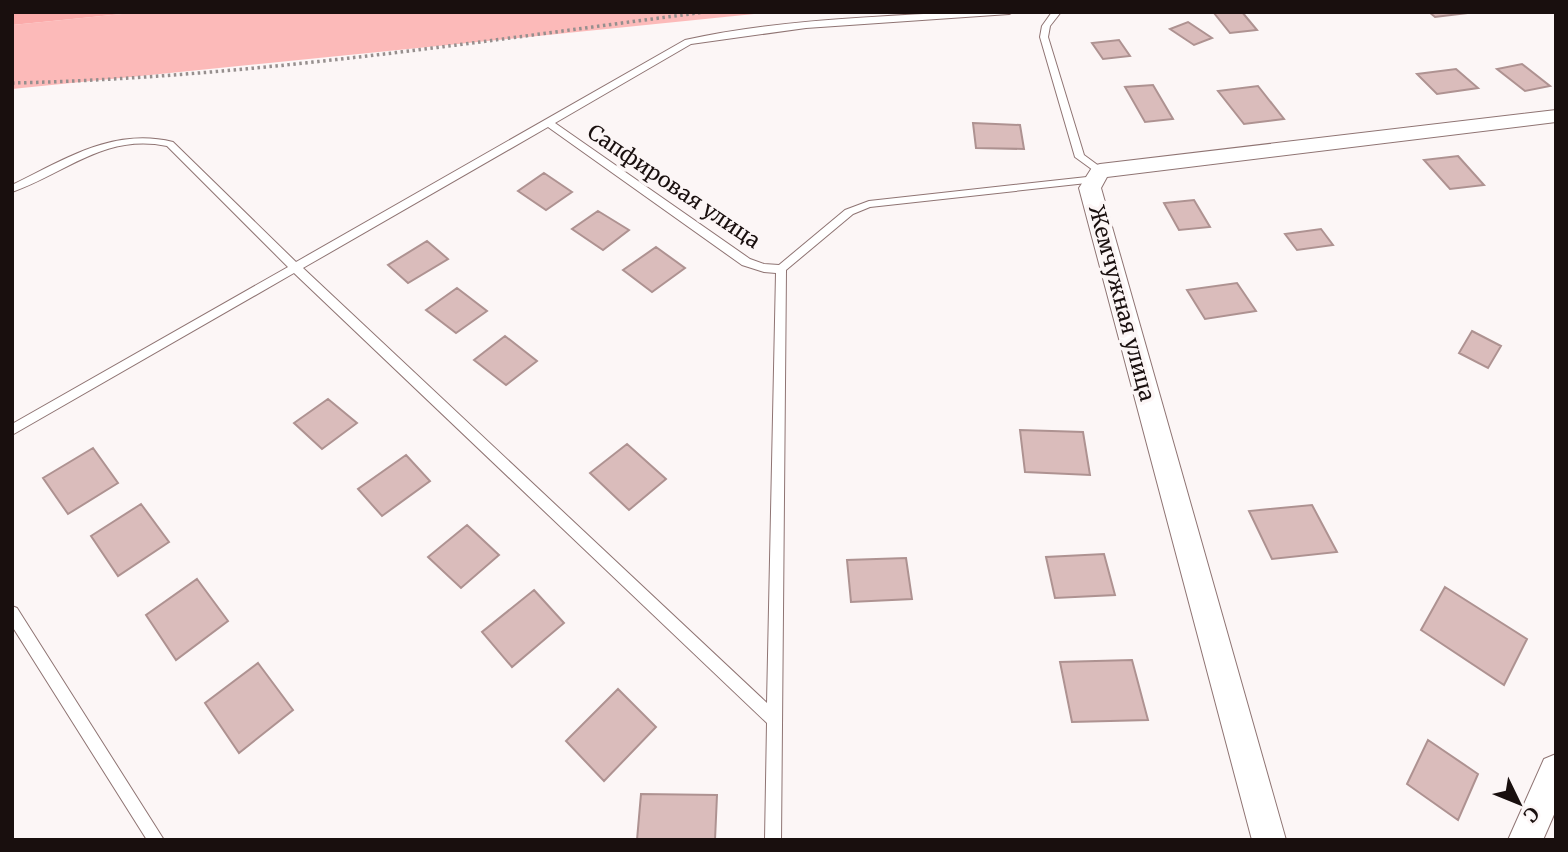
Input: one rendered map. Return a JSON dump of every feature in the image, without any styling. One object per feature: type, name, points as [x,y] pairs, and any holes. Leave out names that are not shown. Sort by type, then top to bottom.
[{"type":"street","points":[[1098,175],[1556,116]]},
{"type":"street","name":"Жемчужная улица","points":[[1098,175],[1090,188],[1269,840]]},
{"type":"street","points":[[1525,840],[1556,771]]},
{"type":"lane","points":[[12,429],[688,42],[835,24],[1009,12]]},
{"type":"lane","points":[[1057,12],[1046,26],[1044,37],[1080,157],[1098,175]]},
{"type":"lane","name":"Сапфировая улица","points":[[549,123],[746,262],[764,268],[781,269]]},
{"type":"lane","points":[[12,189],[110,144],[137,138],[170,144],[296,268],[775,720]]},
{"type":"lane","points":[[773,840],[781,269],[849,212],[869,204],[1098,175]]},
{"type":"lane","points":[[12,613],[156,840]]},
{"type":"path","points":[[12,83],[104,81],[281,67],[705,12]]},
{"type":"shaded area","points":[[12,12],[142,12],[12,25]]},
{"type":"shaded area","points":[[142,12],[774,12],[12,89],[12,25]]},
{"type":"building","points":[[1242,12],[1257,30],[1230,33],[1214,13]]},
{"type":"building","points":[[1429,12],[1476,12],[1435,17]]},
{"type":"building","points":[[1188,22],[1212,38],[1194,45],[1170,29]]},
{"type":"building","points":[[1119,40],[1130,56],[1103,59],[1092,43]]},
{"type":"building","points":[[1522,64],[1550,86],[1525,91],[1497,69]]},
{"type":"building","points":[[1456,69],[1478,88],[1437,94],[1417,74]]},
{"type":"building","points":[[1153,85],[1173,119],[1145,122],[1125,87]]},
{"type":"building","points":[[1258,86],[1284,119],[1244,124],[1218,91]]},
{"type":"building","points":[[973,123],[1020,125],[1024,149],[976,148]]},
{"type":"building","points":[[1458,156],[1484,185],[1450,189],[1424,160]]},
{"type":"building","points":[[544,173],[572,192],[546,210],[518,191]]},
{"type":"building","points":[[1194,200],[1210,227],[1179,230],[1164,203]]},
{"type":"building","points":[[598,211],[629,230],[603,250],[572,229]]},
{"type":"building","points":[[1321,229],[1333,245],[1297,250],[1285,234]]},
{"type":"building","points":[[427,241],[448,259],[408,283],[388,265]]},
{"type":"building","points":[[656,247],[685,268],[652,292],[623,270]]},
{"type":"building","points":[[1237,283],[1256,311],[1205,319],[1187,290]]},
{"type":"building","points":[[457,288],[487,311],[456,333],[426,310]]},
{"type":"building","points":[[1472,331],[1501,346],[1488,368],[1459,353]]},
{"type":"building","points":[[505,336],[537,361],[506,385],[474,360]]},
{"type":"building","points":[[328,399],[357,423],[322,449],[294,423]]},
{"type":"building","points":[[1020,430],[1083,432],[1090,475],[1025,472]]},
{"type":"building","points":[[627,444],[666,479],[629,510],[590,473]]},
{"type":"building","points":[[93,448],[118,483],[68,514],[43,478]]},
{"type":"building","points":[[406,455],[430,481],[382,516],[358,489]]},
{"type":"building","points":[[141,504],[169,542],[118,576],[91,536]]},
{"type":"building","points":[[1312,505],[1337,552],[1272,559],[1249,511]]},
{"type":"building","points":[[467,525],[499,555],[461,588],[428,557]]},
{"type":"building","points":[[1104,554],[1115,595],[1055,598],[1046,557]]},
{"type":"building","points":[[906,558],[912,599],[851,602],[847,560]]},
{"type":"building","points":[[197,579],[228,621],[176,660],[146,615]]},
{"type":"building","points":[[1445,587],[1527,639],[1504,685],[1421,630]]},
{"type":"building","points":[[534,590],[564,623],[512,667],[482,632]]},
{"type":"building","points":[[1132,660],[1148,720],[1072,722],[1060,662]]},
{"type":"building","points":[[258,663],[293,710],[239,753],[205,703]]},
{"type":"building","points":[[618,689],[656,727],[604,781],[566,741]]},
{"type":"building","points":[[1428,740],[1478,774],[1458,820],[1407,784]]},
{"type":"building","points":[[641,794],[717,795],[715,840],[637,840]]}]
